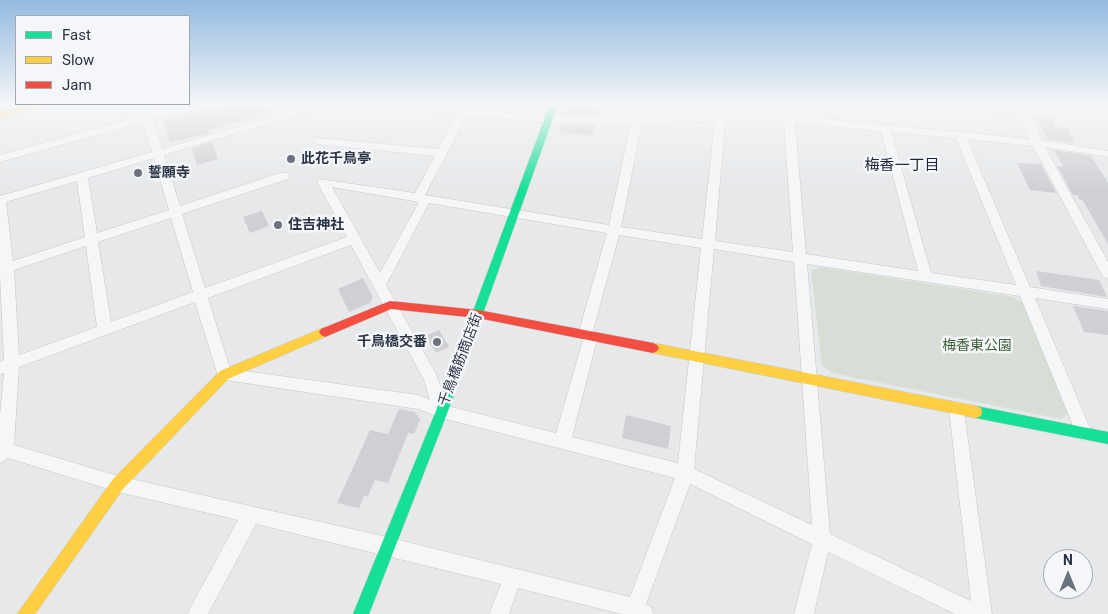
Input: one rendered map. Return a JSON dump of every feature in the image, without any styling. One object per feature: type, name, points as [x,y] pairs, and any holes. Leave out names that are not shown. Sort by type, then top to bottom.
[{"type":"street","points":[[0,159],[92,133]]},
{"type":"street","points":[[152,133],[224,376]]},
{"type":"street","points":[[226,133],[0,200],[4,269],[6,366],[2,452],[118,484],[387,546],[637,612],[685,473],[695,356],[720,133]]},
{"type":"street","points":[[379,286],[453,133]]},
{"type":"street","name":"千鳥橋筋商店街","points":[[361,614],[442,411],[543,133]]},
{"type":"street","points":[[562,442],[614,230],[634,133]]},
{"type":"street","points":[[790,133],[822,540],[804,614]]},
{"type":"street","points":[[886,133],[926,277]]},
{"type":"street","points":[[935,133],[1036,143],[1108,154]]},
{"type":"street","points":[[1032,133],[1036,143],[1108,274]]},
{"type":"street","points":[[960,135],[1084,434]]},
{"type":"street","points":[[317,141],[442,153]]},
{"type":"street","points":[[82,175],[106,330]]},
{"type":"street","points":[[4,269],[284,176]]},
{"type":"street","points":[[442,411],[432,379],[323,182],[614,230],[1108,304]]},
{"type":"street","points":[[6,366],[354,240]]},
{"type":"street","points":[[25,614],[118,484],[224,376],[390,305],[478,314],[1108,438]]},
{"type":"street","points":[[224,376],[418,402],[442,411],[685,473],[976,614]]},
{"type":"street","points":[[957,409],[982,614]]},
{"type":"street","points":[[197,614],[251,515]]},
{"type":"street","points":[[499,614],[512,578]]},
{"type":"green space","name":"梅香東公園","points":[[819,267],[1013,297],[1025,304],[1068,413],[1061,419],[832,373],[822,365],[811,271]]},
{"type":"building","points":[[166,133],[209,134],[170,142]]},
{"type":"building","points":[[565,133],[594,133],[593,136]]},
{"type":"building","points":[[1044,133],[1069,133],[1074,143],[1047,139]]},
{"type":"building","points":[[212,142],[218,159],[197,165],[192,148]]},
{"type":"building","points":[[1054,150],[1091,156],[1108,183],[1108,244],[1082,199],[1080,200],[1077,195],[1073,195],[1057,166],[1063,166]]},
{"type":"building","points":[[1017,163],[1041,164],[1056,193],[1030,190]]},
{"type":"building","points":[[262,211],[269,226],[250,233],[243,217]]},
{"type":"building","points":[[1036,271],[1099,280],[1107,297],[1041,286]]},
{"type":"building","points":[[363,278],[373,297],[370,303],[349,312],[338,289]]},
{"type":"building","points":[[1073,306],[1108,311],[1108,335],[1084,332]]},
{"type":"building","name":"千鳥橋交番","points":[[439,330],[449,347],[436,353],[425,336]]},
{"type":"building","points":[[399,409],[415,412],[420,420],[414,434],[408,433],[388,483],[375,480],[368,496],[364,496],[359,508],[337,503],[370,430],[388,434]]},
{"type":"building","points":[[626,415],[671,426],[668,449],[622,438]]},
{"type":"traffic: fast","points":[[361,614],[442,411],[544,133]]},
{"type":"traffic: fast","points":[[976,412],[1108,438]]},
{"type":"traffic: slow","points":[[25,614],[118,484],[224,375],[325,332]]},
{"type":"traffic: slow","points":[[653,348],[976,412]]},
{"type":"traffic: jam","points":[[325,332],[390,305],[478,314],[653,348]]},
{"type":"place","name":"此花千鳥亭","points":[[291,159]]},
{"type":"place","name":"誓願寺","points":[[138,173]]},
{"type":"place","name":"住吉神社","points":[[278,225]]},
{"type":"place","name":"千鳥橋交番","points":[[437,342]]},
{"type":"district","name":"梅香一丁目","points":[[902,166]]}]
